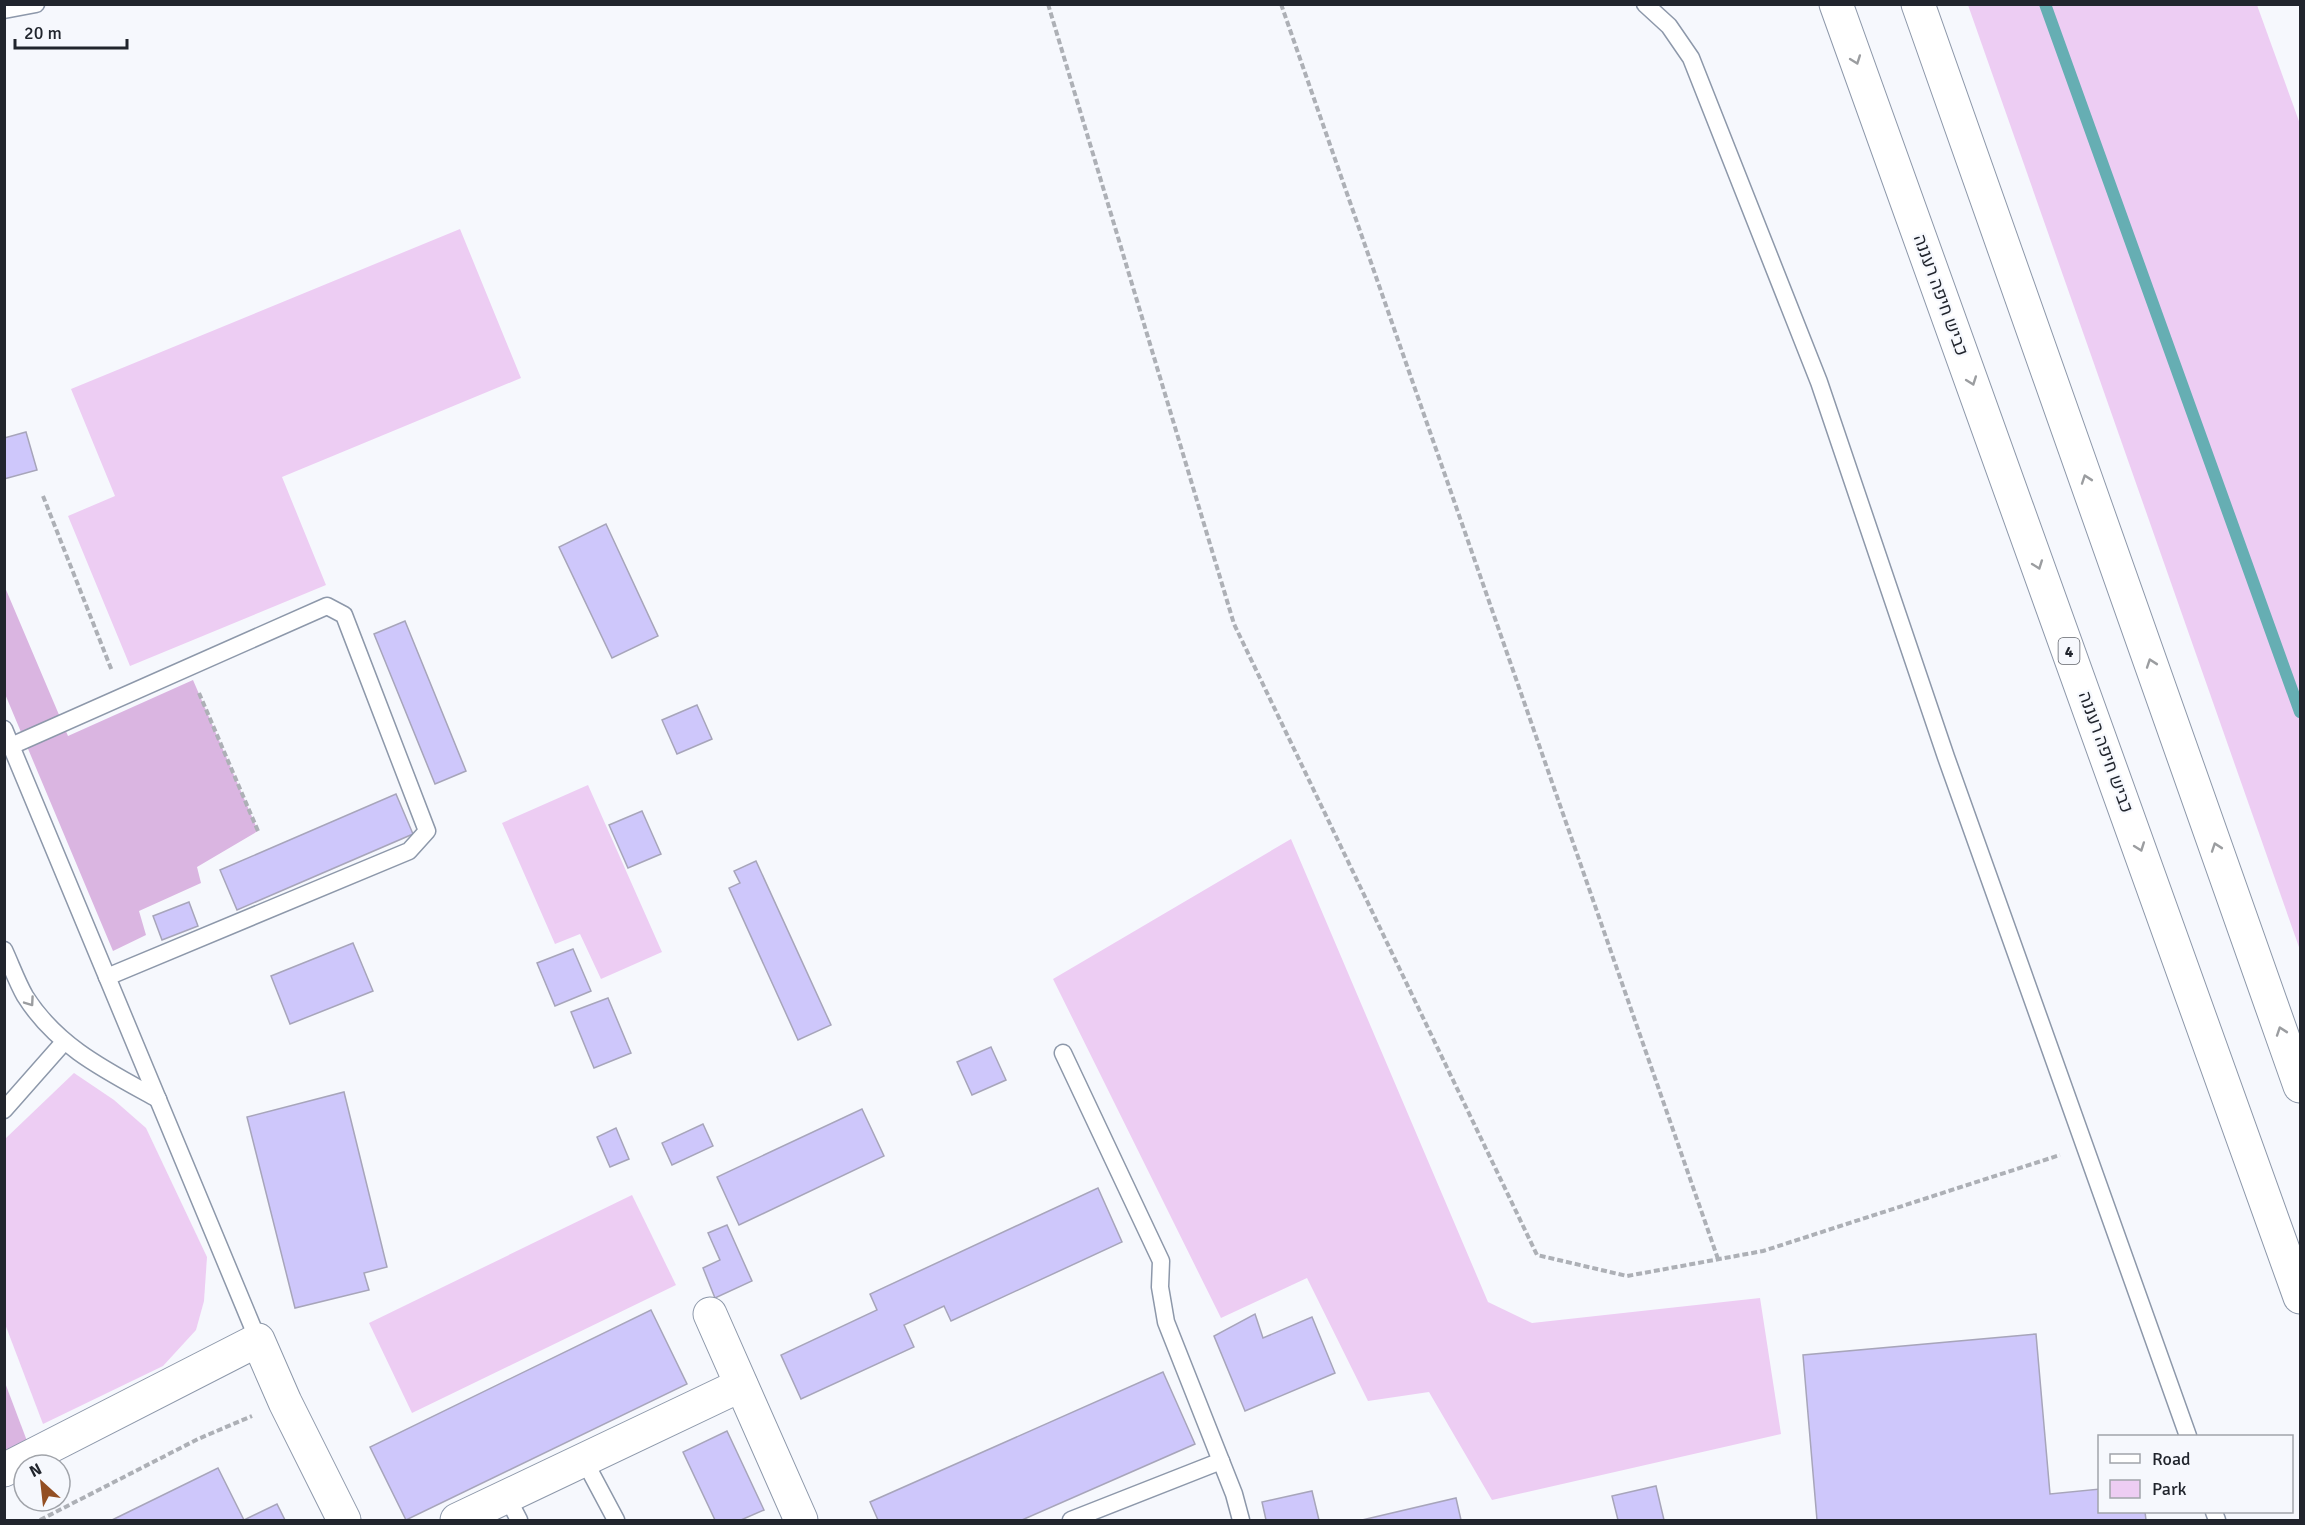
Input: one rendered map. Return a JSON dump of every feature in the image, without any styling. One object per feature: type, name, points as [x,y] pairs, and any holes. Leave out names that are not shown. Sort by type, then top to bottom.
[{"type":"main road","name":"כביש חיפה רעננה","points":[[1836,4],[2301,1297]]},
{"type":"main road","points":[[1918,4],[2301,1086]]},
{"type":"main road","points":[[710,1314],[801,1521]]},
{"type":"main road","points":[[4,1470],[258,1340],[285,1402],[344,1521]]},
{"type":"main road","points":[[457,1521],[513,1509],[584,1460],[741,1385]]},
{"type":"lane","points":[[4,10],[36,4]]},
{"type":"lane","points":[[1645,4],[1670,26],[1691,58],[1820,382],[1946,757],[2187,1435]]},
{"type":"lane","points":[[107,977],[409,851],[428,831],[344,615],[327,606],[122,697],[6,735],[258,1340]]},
{"type":"lane","points":[[4,950],[24,995],[46,1026],[80,1056],[158,1099]]},
{"type":"lane","points":[[4,1110],[64,1042]]},
{"type":"lane","points":[[1063,1053],[1161,1261],[1160,1287],[1166,1322],[1234,1494],[1241,1521]]},
{"type":"lane","points":[[584,1460],[616,1521]]},
{"type":"lane","points":[[1071,1521],[1221,1461]]},
{"type":"path","points":[[1047,4],[1234,624],[1537,1255],[1627,1276],[1763,1251],[2085,1147]]},
{"type":"path","points":[[1281,4],[1718,1259]]},
{"type":"path","points":[[43,496],[122,697]]},
{"type":"path","points":[[188,668],[258,831]]},
{"type":"path","points":[[40,1521],[198,1439],[285,1402]]},
{"type":"green space","points":[[1968,5],[2257,5],[2300,124],[2300,950]]},
{"type":"green space","points":[[460,229],[521,378],[282,477],[326,585],[130,666],[68,516],[115,496],[71,389]]},
{"type":"green space","points":[[588,785],[662,952],[601,979],[580,934],[555,944],[502,823]]},
{"type":"green space","points":[[1291,839],[1488,1302],[1532,1323],[1760,1298],[1781,1434],[1492,1500],[1429,1392],[1368,1401],[1307,1278],[1221,1318],[1053,979]]},
{"type":"green space","points":[[74,1073],[114,1100],[146,1128],[207,1257],[204,1301],[196,1330],[163,1366],[43,1424],[5,1324],[5,1139]]},
{"type":"green space","points":[[632,1195],[676,1285],[412,1413],[369,1323]]},
{"type":"shaded area","points":[[4,585],[68,736],[193,680],[258,831],[197,867],[201,883],[139,911],[146,935],[113,951],[5,694]]},
{"type":"shaded area","points":[[4,1380],[27,1441],[4,1452]]},
{"type":"building","points":[[26,432],[37,470],[4,479],[4,438]]},
{"type":"building","points":[[606,524],[658,636],[612,658],[559,547]]},
{"type":"building","points":[[405,621],[466,771],[435,784],[374,634]]},
{"type":"building","points":[[697,705],[712,739],[677,754],[662,720]]},
{"type":"building","points":[[396,794],[413,834],[237,910],[220,870]]},
{"type":"building","points":[[642,811],[661,854],[628,868],[609,825]]},
{"type":"building","points":[[756,861],[831,1025],[798,1040],[729,888],[740,883],[734,871]]},
{"type":"building","points":[[189,902],[198,926],[162,940],[153,916]]},
{"type":"building","points":[[353,943],[373,991],[290,1024],[271,976]]},
{"type":"building","points":[[573,949],[591,991],[555,1006],[537,963]]},
{"type":"building","points":[[608,998],[631,1053],[594,1068],[571,1012]]},
{"type":"building","points":[[991,1047],[1006,1080],[972,1095],[957,1062]]},
{"type":"building","points":[[344,1092],[387,1267],[364,1273],[369,1290],[295,1308],[247,1117]]},
{"type":"building","points":[[862,1109],[884,1156],[739,1225],[717,1177]]},
{"type":"building","points":[[703,1124],[713,1146],[672,1165],[662,1143]]},
{"type":"building","points":[[616,1128],[629,1159],[610,1167],[597,1137]]},
{"type":"building","points":[[1098,1188],[1122,1242],[951,1321],[944,1306],[904,1325],[914,1347],[801,1399],[781,1355],[877,1310],[870,1294]]},
{"type":"building","points":[[727,1225],[752,1281],[715,1298],[703,1268],[720,1260],[708,1233]]},
{"type":"building","points":[[651,1310],[687,1384],[406,1520],[370,1447]]},
{"type":"building","points":[[1255,1314],[1263,1338],[1312,1317],[1335,1373],[1245,1411],[1214,1336]]},
{"type":"building","points":[[2036,1334],[2050,1494],[2098,1489],[2098,1513],[2145,1513],[2146,1520],[1817,1520],[1803,1355]]},
{"type":"building","points":[[1163,1372],[1195,1444],[1022,1520],[878,1520],[870,1502]]},
{"type":"building","points":[[727,1431],[764,1510],[741,1520],[715,1520],[683,1452]]},
{"type":"building","points":[[218,1468],[244,1520],[112,1520]]},
{"type":"building","points":[[1656,1486],[1664,1520],[1618,1520],[1612,1496]]},
{"type":"building","points":[[1312,1491],[1319,1520],[1266,1520],[1262,1502]]},
{"type":"building","points":[[1456,1498],[1461,1520],[1362,1520]]},
{"type":"building","points":[[277,1504],[285,1520],[244,1520]]},
{"type":"waterway","points":[[2045,4],[2300,712]]}]
